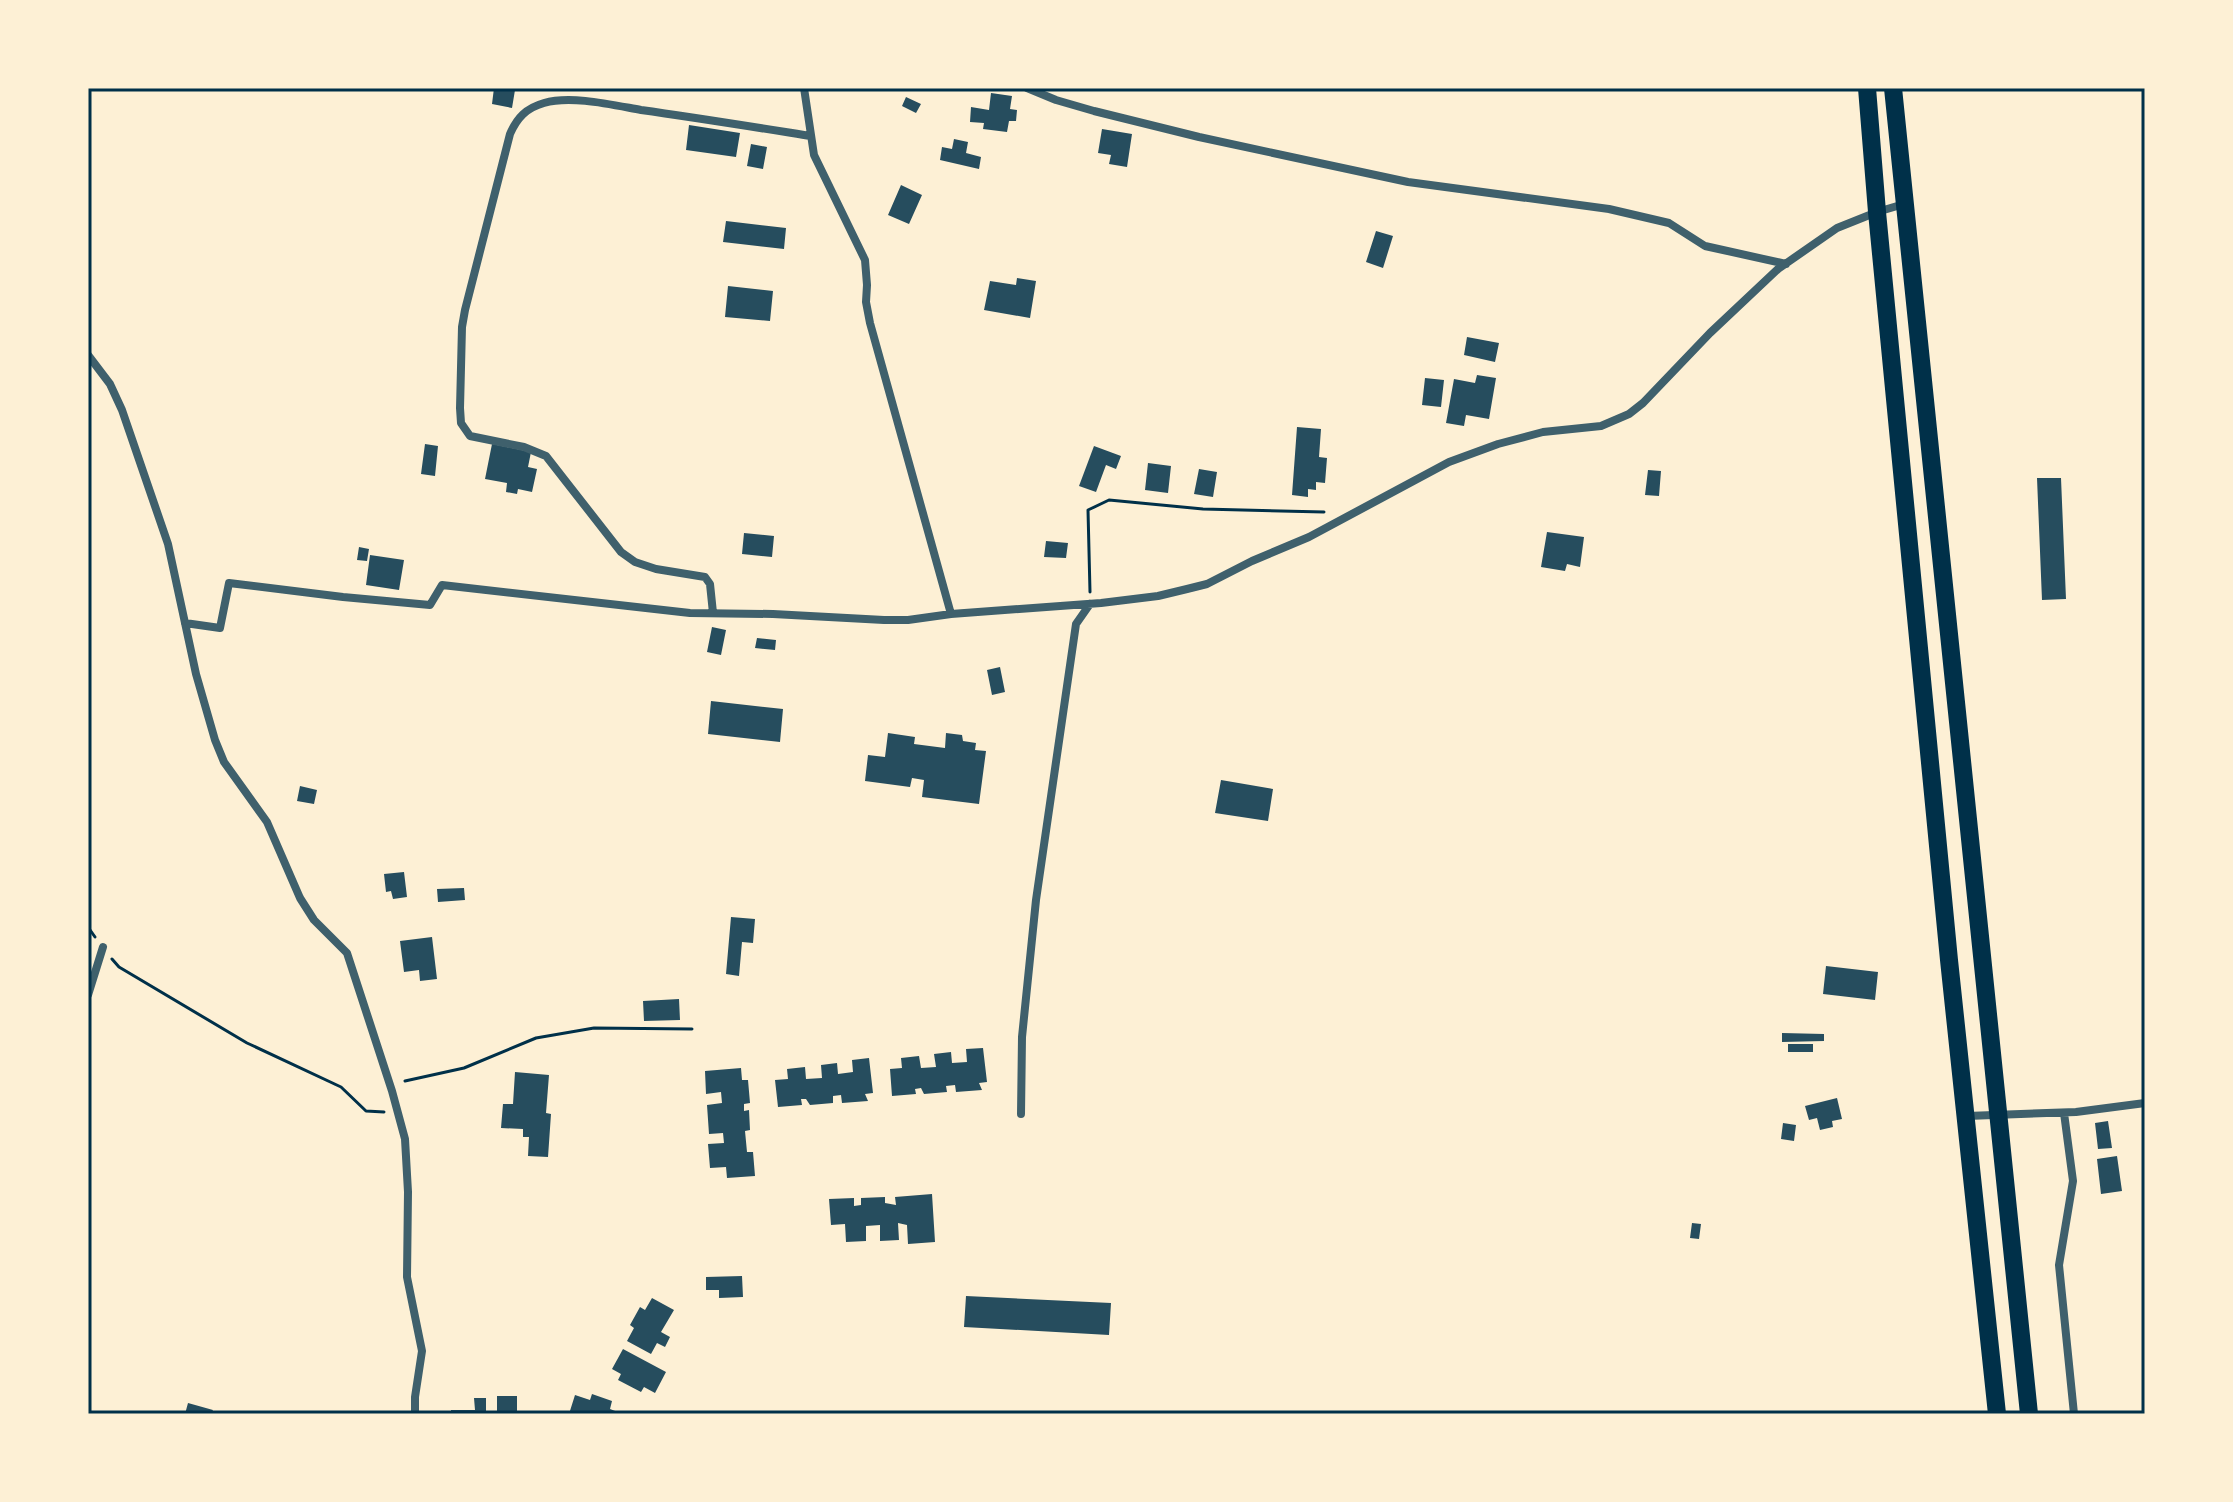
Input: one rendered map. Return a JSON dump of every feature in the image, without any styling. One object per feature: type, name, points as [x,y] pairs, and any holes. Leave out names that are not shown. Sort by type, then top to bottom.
[{"type":"highway","points":[[1867,88],[1948,945],[1997,1414]]},
{"type":"highway","points":[[1893,88],[2029,1414]]},
{"type":"street","points":[[804,88],[814,155],[865,260],[870,323],[951,614]]},
{"type":"street","points":[[1027,88],[1094,111],[1394,179],[1609,209],[1669,223],[1705,246],[1787,264]]},
{"type":"street","points":[[713,613],[710,584],[705,577],[644,566],[621,552],[546,456],[524,447],[470,436],[461,423],[460,408],[465,310],[510,134],[516,120],[528,109],[546,102],[566,100],[811,136]]},
{"type":"street","points":[[185,623],[220,628],[229,583],[430,605],[442,585],[663,611],[884,620],[1158,596],[1207,584],[1309,537],[1410,481],[1461,458],[1543,432],[1601,426],[1629,414],[1778,269],[1837,228],[1904,204]]},
{"type":"street","points":[[88,355],[110,384],[130,432],[168,544],[204,704],[224,762],[267,822],[300,898],[314,920],[347,953],[398,1113],[405,1139],[408,1192],[407,1277],[422,1351],[415,1414]]},
{"type":"street","points":[[1021,1114],[1022,1037],[1036,900],[1076,624],[1090,604]]},
{"type":"street","points":[[88,995],[103,947]]},
{"type":"street","points":[[1967,1116],[2064,1113],[2145,1103]]},
{"type":"street","points":[[2064,1113],[2073,1181],[2059,1265],[2074,1414]]},
{"type":"path","points":[[1090,604],[1088,510],[1109,500],[1203,509],[1352,513]]},
{"type":"path","points":[[88,927],[119,967],[247,1043],[341,1087],[366,1111],[398,1113]]},
{"type":"path","points":[[389,1085],[464,1068],[536,1038],[594,1028],[692,1029]]},
{"type":"building","points":[[494,88],[515,90],[512,108],[492,104]]},
{"type":"building","points":[[991,93],[1012,96],[1010,109],[1017,110],[1016,121],[1009,121],[1007,132],[983,129],[984,123],[970,122],[971,107],[989,110]]},
{"type":"building","points":[[906,97],[921,104],[916,113],[902,106]]},
{"type":"building","points":[[689,125],[740,133],[736,157],[686,150]]},
{"type":"building","points":[[1102,129],[1132,134],[1127,167],[1109,164],[1111,155],[1098,153]]},
{"type":"building","points":[[954,139],[968,142],[966,153],[981,157],[979,169],[940,160],[942,147],[952,149]]},
{"type":"building","points":[[751,144],[767,147],[763,169],[747,166]]},
{"type":"building","points":[[901,185],[922,195],[909,224],[888,215]]},
{"type":"building","points":[[726,221],[786,228],[784,249],[723,242]]},
{"type":"building","points":[[1376,231],[1393,236],[1383,268],[1366,262]]},
{"type":"building","points":[[1017,278],[1036,281],[1030,318],[984,310],[990,281],[1016,285]]},
{"type":"building","points":[[728,286],[773,291],[770,321],[725,317]]},
{"type":"building","points":[[1467,337],[1499,343],[1495,362],[1464,355]]},
{"type":"building","points":[[1477,375],[1496,378],[1489,419],[1466,415],[1464,426],[1446,423],[1454,379],[1475,383]]},
{"type":"building","points":[[1425,378],[1444,380],[1441,407],[1422,405]]},
{"type":"building","points":[[1297,427],[1321,429],[1319,457],[1327,458],[1325,483],[1316,482],[1316,490],[1308,489],[1308,497],[1292,495]]},
{"type":"building","points":[[425,444],[438,446],[435,476],[421,474]]},
{"type":"building","points":[[492,444],[531,452],[528,467],[537,469],[532,492],[518,489],[517,494],[506,492],[507,483],[485,479]]},
{"type":"building","points":[[1094,446],[1121,456],[1116,469],[1106,465],[1096,492],[1079,486]]},
{"type":"building","points":[[1148,463],[1171,466],[1168,493],[1145,490]]},
{"type":"building","points":[[1199,469],[1217,472],[1213,497],[1194,494]]},
{"type":"building","points":[[1648,470],[1661,471],[1659,496],[1645,495]]},
{"type":"building","points":[[2037,478],[2061,478],[2066,599],[2042,600]]},
{"type":"building","points":[[1547,532],[1584,537],[1580,567],[1567,564],[1565,571],[1541,567]]},
{"type":"building","points":[[744,533],[774,536],[772,557],[742,554]]},
{"type":"building","points":[[1046,541],[1068,543],[1066,558],[1044,557]]},
{"type":"building","points":[[359,547],[369,549],[367,561],[357,560]]},
{"type":"building","points":[[370,555],[404,560],[399,590],[366,585]]},
{"type":"building","points":[[712,627],[726,630],[721,655],[707,652]]},
{"type":"building","points":[[757,638],[776,640],[775,650],[755,648]]},
{"type":"building","points":[[1000,667],[1005,692],[992,695],[987,670]]},
{"type":"building","points":[[711,701],[783,709],[780,742],[708,734]]},
{"type":"building","points":[[888,733],[915,737],[914,744],[945,748],[946,733],[962,735],[963,741],[976,743],[975,750],[986,751],[979,804],[922,797],[924,780],[912,778],[910,787],[865,781],[868,755],[885,757]]},
{"type":"building","points":[[1221,780],[1273,789],[1268,821],[1215,813]]},
{"type":"building","points":[[300,786],[317,790],[314,804],[297,801]]},
{"type":"building","points":[[404,872],[407,897],[393,899],[391,891],[386,892],[384,874]]},
{"type":"building","points":[[464,888],[465,900],[438,902],[437,889]]},
{"type":"building","points":[[731,917],[755,919],[753,943],[742,942],[739,976],[726,974]]},
{"type":"building","points":[[432,937],[437,979],[420,981],[419,970],[404,972],[400,941]]},
{"type":"building","points":[[1826,966],[1878,972],[1875,1000],[1823,994]]},
{"type":"building","points":[[679,999],[680,1020],[644,1021],[643,1001]]},
{"type":"building","points":[[1782,1033],[1824,1034],[1824,1041],[1782,1042]]},
{"type":"building","points":[[1788,1044],[1813,1044],[1813,1052],[1788,1052]]},
{"type":"building","points":[[983,1048],[987,1082],[979,1083],[982,1090],[956,1092],[955,1085],[946,1086],[947,1092],[924,1094],[921,1088],[915,1089],[916,1094],[892,1096],[890,1069],[902,1068],[901,1058],[919,1056],[921,1068],[936,1067],[934,1054],[951,1052],[952,1063],[967,1062],[966,1049]]},
{"type":"building","points":[[869,1058],[873,1093],[865,1094],[868,1101],[842,1103],[841,1095],[833,1096],[833,1103],[810,1105],[806,1099],[801,1099],[802,1105],[778,1107],[775,1080],[788,1079],[787,1069],[805,1067],[806,1079],[822,1078],[821,1065],[837,1063],[838,1074],[853,1072],[852,1060]]},
{"type":"building","points":[[741,1068],[742,1080],[748,1080],[750,1103],[744,1104],[744,1111],[749,1110],[750,1130],[745,1131],[747,1152],[753,1152],[755,1176],[727,1178],[726,1167],[710,1168],[708,1144],[724,1143],[723,1133],[709,1134],[707,1105],[722,1103],[721,1092],[706,1094],[705,1071]]},
{"type":"building","points":[[515,1072],[549,1075],[546,1113],[551,1114],[548,1157],[528,1156],[529,1137],[523,1137],[523,1129],[501,1128],[503,1104],[513,1104]]},
{"type":"building","points":[[1837,1098],[1842,1119],[1832,1121],[1833,1127],[1820,1130],[1817,1118],[1809,1120],[1805,1106]]},
{"type":"building","points":[[2108,1121],[2112,1148],[2098,1149],[2095,1123]]},
{"type":"building","points":[[1783,1123],[1796,1125],[1794,1141],[1781,1139]]},
{"type":"building","points":[[2117,1156],[2122,1191],[2101,1194],[2097,1159]]},
{"type":"building","points":[[932,1194],[935,1242],[908,1244],[907,1225],[898,1223],[899,1240],[880,1241],[880,1225],[866,1226],[866,1241],[846,1242],[845,1224],[831,1225],[829,1199],[854,1198],[854,1206],[861,1205],[861,1198],[885,1197],[885,1203],[896,1205],[895,1197]]},
{"type":"building","points":[[1692,1223],[1701,1224],[1699,1239],[1690,1238]]},
{"type":"building","points":[[742,1276],[743,1297],[719,1298],[719,1290],[706,1290],[706,1277]]},
{"type":"building","points":[[966,1296],[1111,1303],[1109,1335],[964,1327]]},
{"type":"building","points":[[652,1298],[674,1310],[661,1332],[670,1337],[665,1347],[657,1343],[651,1354],[627,1341],[634,1328],[630,1325],[640,1307],[645,1310]]},
{"type":"building","points":[[623,1349],[666,1372],[655,1393],[644,1387],[641,1392],[618,1380],[621,1374],[612,1369]]},
{"type":"building","points":[[592,1394],[612,1401],[610,1409],[623,1414],[569,1414],[575,1395],[590,1400]]},
{"type":"building","points":[[497,1396],[517,1396],[517,1414],[497,1414]]},
{"type":"building","points":[[474,1398],[486,1398],[486,1414],[451,1414],[451,1410],[475,1410]]},
{"type":"building","points":[[188,1403],[213,1410],[211,1414],[185,1414]]}]
